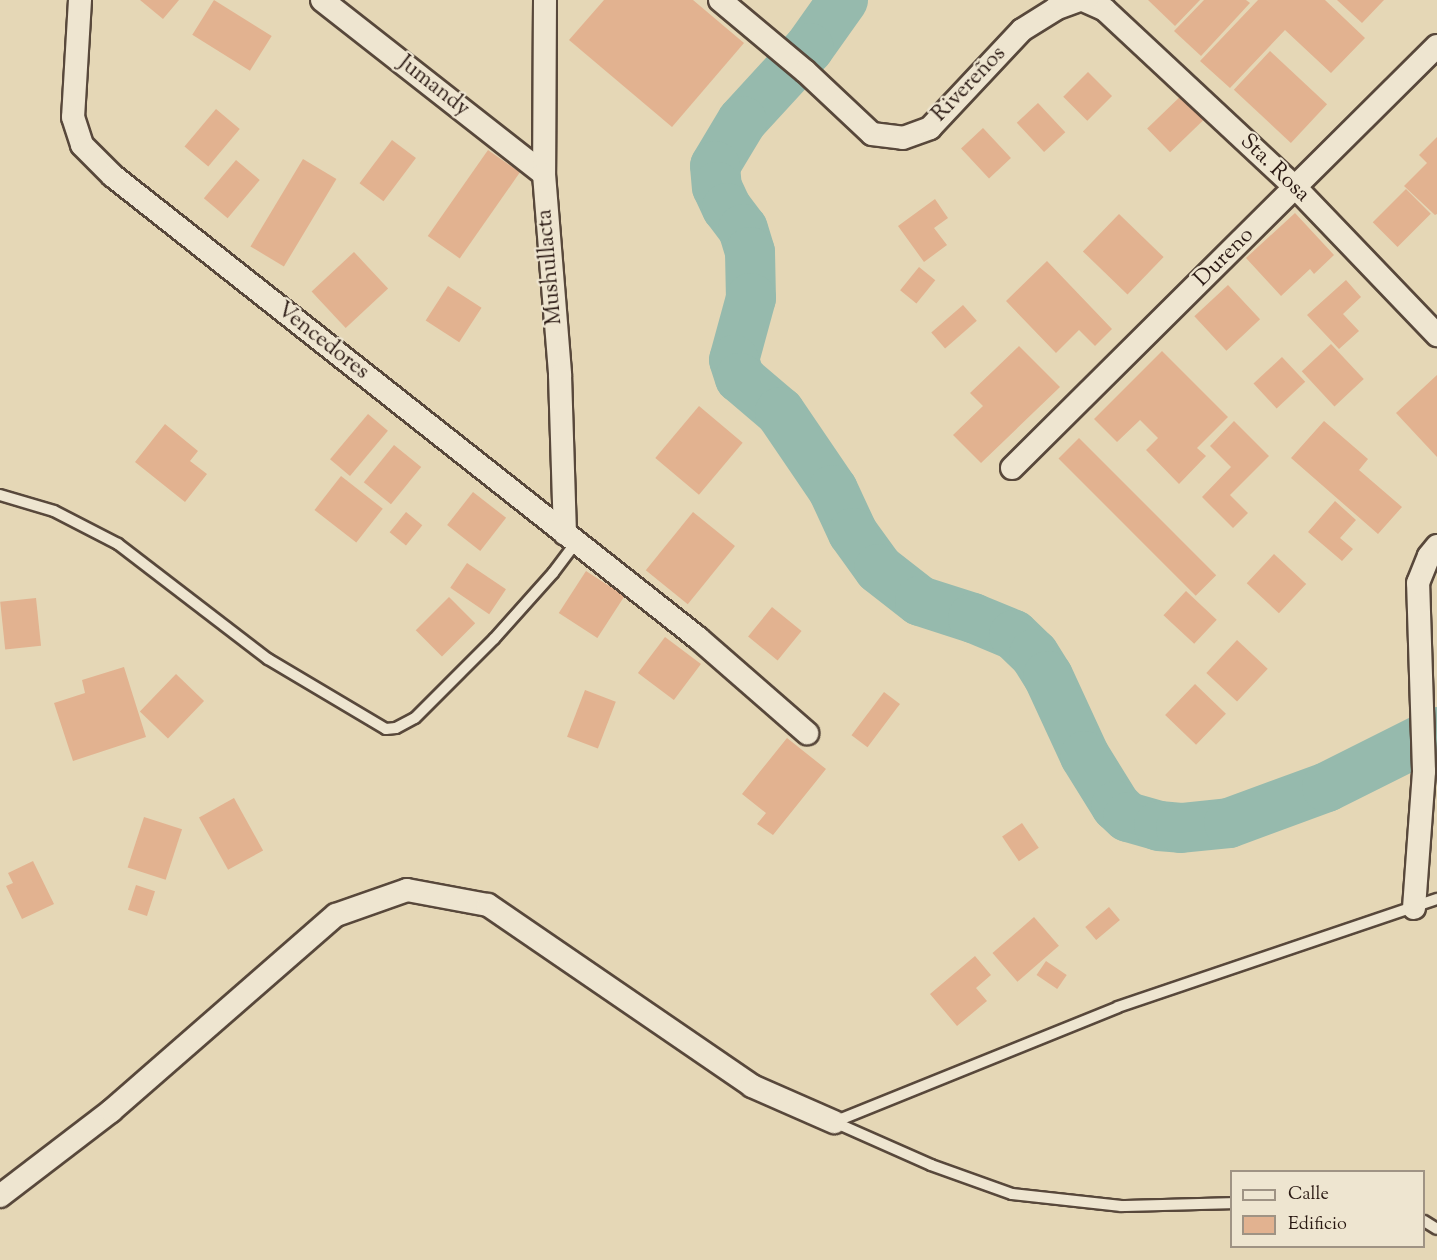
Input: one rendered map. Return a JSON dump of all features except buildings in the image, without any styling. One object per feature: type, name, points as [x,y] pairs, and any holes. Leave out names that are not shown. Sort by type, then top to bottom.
[{"type":"street","name":"Vencedores","points":[[80,0],[73,117],[82,146],[113,176],[698,638],[807,733]]},
{"type":"street","name":"Jumandy","points":[[322,0],[544,174]]},
{"type":"street","name":"Mushullacta","points":[[545,0],[544,174],[571,538]]},
{"type":"street","name":"Rivereños","points":[[720,0],[805,71],[872,134],[903,138],[930,128],[1022,30],[1055,9],[1082,0],[1105,10]]},
{"type":"street","name":"Sta. Rosa","points":[[1105,10],[1296,188],[1437,335]]},
{"type":"street","name":"Dureno","points":[[1012,468],[1437,46]]},
{"type":"street","points":[[1414,908],[1424,771],[1418,583],[1429,556],[1437,546]]},
{"type":"street","points":[[0,1196],[111,1110],[336,915],[407,890],[488,905],[752,1086],[834,1122]]},
{"type":"lane","points":[[0,495],[54,511],[118,544],[268,659],[386,729],[396,728],[415,718],[494,639],[553,573],[571,538]]},
{"type":"lane","points":[[834,1122],[1118,1007],[1437,899]]},
{"type":"lane","points":[[834,1122],[931,1165],[1012,1194],[1121,1206],[1230,1203]]},
{"type":"waterway","points":[[843,0],[809,48],[742,121],[715,166],[717,187],[727,208],[743,229],[750,252],[751,298],[734,360],[740,378],[780,412],[833,490],[853,533],[879,569],[920,601],[973,618],[1014,635],[1034,654],[1048,676],[1085,756],[1116,806],[1128,817],[1159,826],[1181,828],[1229,823],[1327,787],[1437,732]]}]
